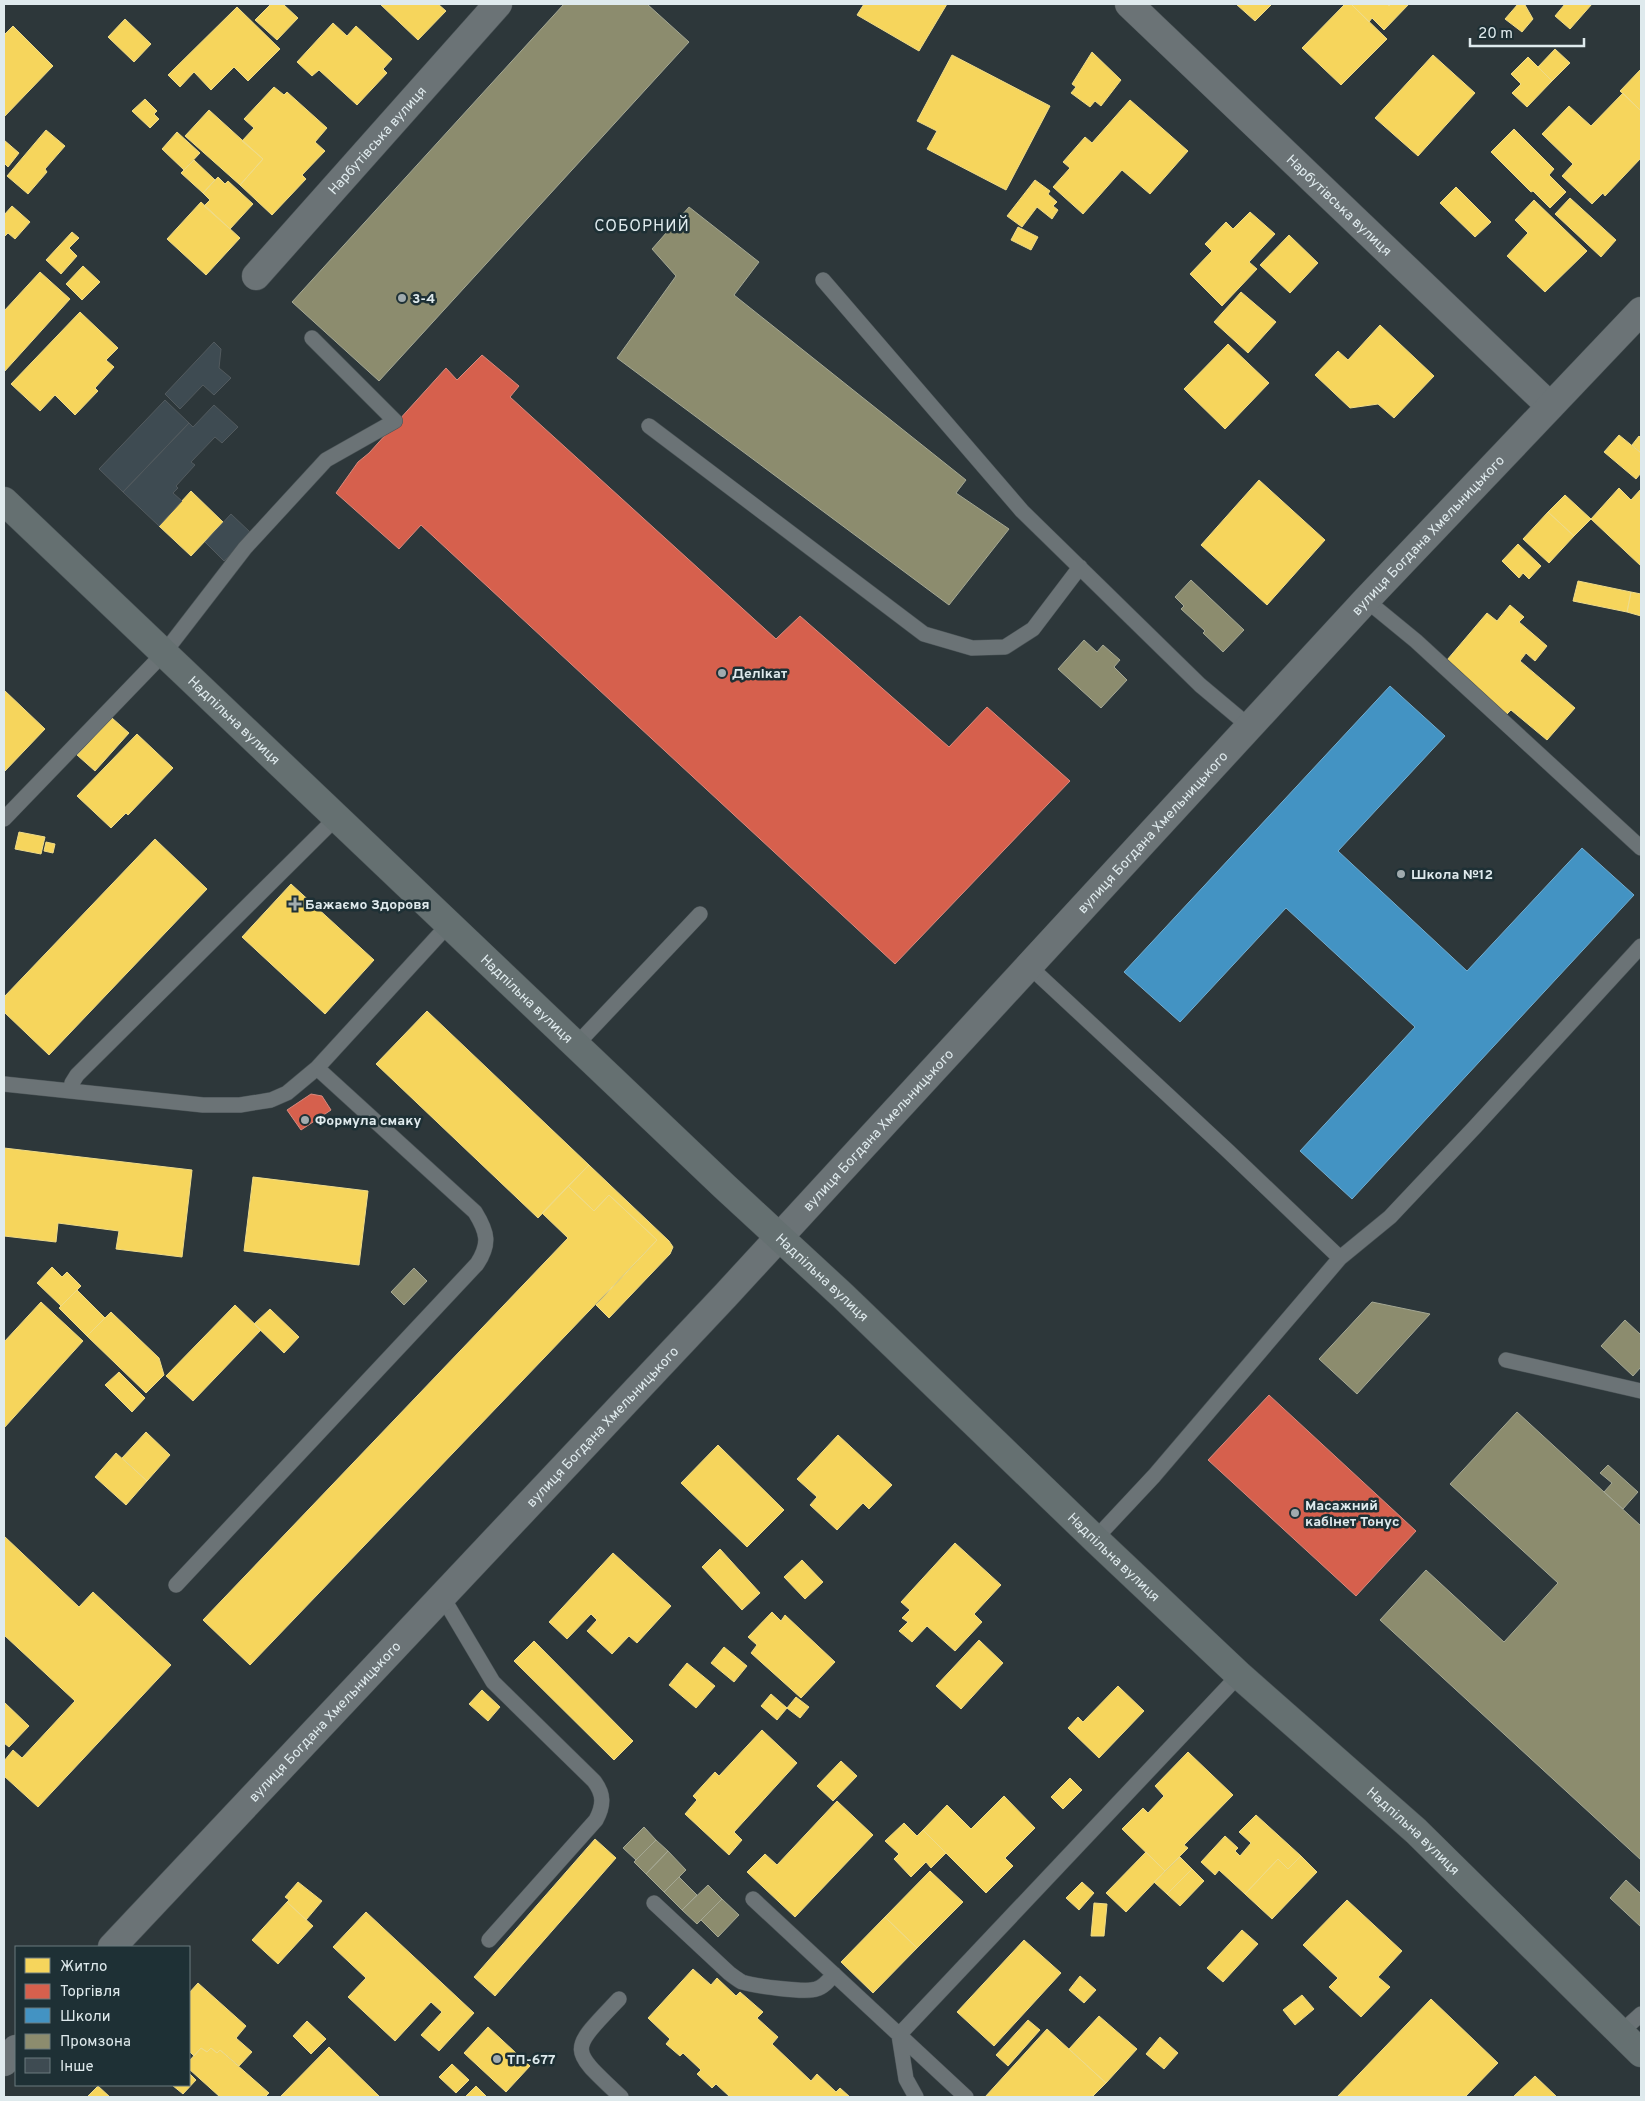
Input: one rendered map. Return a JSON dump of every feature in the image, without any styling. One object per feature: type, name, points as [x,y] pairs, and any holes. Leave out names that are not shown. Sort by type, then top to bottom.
[{"type":"main road","name":"Надпільна вулиця","points":[[4,501],[843,1296],[1095,1539],[1240,1675],[1416,1831],[1641,2053]]},
{"type":"street","name":"Нарбутівська вулиця","points":[[256,276],[498,4]]},
{"type":"street","name":"Нарбутівська вулиця","points":[[1129,4],[1550,406]]},
{"type":"street","name":"вулиця Богдана Хмельницького","points":[[113,1946],[725,1296],[1366,600],[1641,311]]},
{"type":"street","points":[[4,2062],[15,2050]]},
{"type":"lane","points":[[823,280],[1022,511],[1200,686],[1250,727]]},
{"type":"lane","points":[[4,819],[164,653],[245,548],[326,460],[395,421],[312,338]]},
{"type":"lane","points":[[649,426],[924,634],[972,648],[1005,647],[1033,629],[1080,567]]},
{"type":"lane","points":[[1366,600],[1416,641],[1641,848]]},
{"type":"lane","points":[[71,1091],[72,1082],[77,1074],[337,817]]},
{"type":"lane","points":[[576,1045],[700,914]]},
{"type":"lane","points":[[4,1084],[174,1103],[240,1105],[271,1100],[287,1092],[317,1068],[449,924]]},
{"type":"lane","points":[[1095,1539],[1154,1476],[1340,1258],[1390,1217],[1641,946]]},
{"type":"lane","points":[[1029,966],[1222,1145],[1340,1258]]},
{"type":"lane","points":[[176,1585],[477,1264],[485,1252],[487,1238],[483,1225],[475,1212],[317,1068]]},
{"type":"lane","points":[[1506,1360],[1641,1390]]},
{"type":"lane","points":[[442,1596],[493,1682],[594,1780],[600,1789],[603,1800],[602,1810],[596,1820],[489,1940]]},
{"type":"lane","points":[[899,2035],[1240,1675]]},
{"type":"lane","points":[[753,1899],[966,2097]]},
{"type":"lane","points":[[654,1903],[729,1973],[741,1981],[755,1985],[806,1991],[816,1990],[834,1974]]},
{"type":"lane","points":[[619,1999],[586,2034],[581,2044],[581,2056],[587,2066],[621,2097]]},
{"type":"lane","points":[[1620,2033],[1641,2014]]},
{"type":"lane","points":[[899,2035],[906,2079],[916,2097]]},
{"type":"building: Житло","points":[[271,4],[283,4],[298,18],[277,40],[255,20]]},
{"type":"building: Житло","points":[[380,4],[438,4],[446,11],[418,40]]},
{"type":"building: Житло","points":[[864,4],[947,4],[919,51],[857,15]]},
{"type":"building: Житло","points":[[1236,4],[1272,4],[1255,21]]},
{"type":"building: Житло","points":[[1345,4],[1351,4],[1387,39],[1341,85],[1302,48]]},
{"type":"building: Житло","points":[[1351,4],[1387,4],[1389,6],[1391,4],[1409,4],[1384,30],[1372,18],[1369,22]]},
{"type":"building: Житло","points":[[1518,4],[1525,5],[1533,19],[1522,32],[1505,19]]},
{"type":"building: Житло","points":[[1565,4],[1592,4],[1570,29],[1555,16]]},
{"type":"building: Житло","points":[[237,7],[280,49],[248,81],[234,67],[211,90],[194,72],[180,87],[168,75]]},
{"type":"building: Житло","points":[[125,19],[151,44],[134,62],[108,37]]},
{"type":"building: Житло","points":[[333,23],[347,36],[356,26],[392,59],[383,69],[387,73],[357,105],[319,70],[312,76],[297,62]]},
{"type":"building: Житло","points":[[13,26],[53,66],[4,117],[4,35]]},
{"type":"building: Житло","points":[[1555,49],[1570,63],[1552,81],[1538,67]]},
{"type":"building: Житло","points":[[1092,52],[1121,80],[1101,106],[1095,101],[1090,107],[1071,93],[1076,87],[1072,84]]},
{"type":"building: Житло","points":[[952,55],[1050,106],[1006,190],[927,149],[937,131],[917,121]]},
{"type":"building: Житло","points":[[1433,55],[1475,93],[1418,156],[1375,118]]},
{"type":"building: Житло","points":[[1528,57],[1552,81],[1527,107],[1512,93],[1521,84],[1511,74]]},
{"type":"building: Житло","points":[[1641,69],[1641,111],[1620,91]]},
{"type":"building: Житло","points":[[274,87],[284,95],[287,92],[327,128],[315,142],[325,151],[302,175],[306,179],[272,215],[240,185],[263,159],[242,141],[254,128],[244,119]]},
{"type":"building: Житло","points":[[1623,93],[1641,111],[1641,158],[1605,196],[1603,193],[1592,204],[1562,176],[1573,164],[1542,134],[1569,106],[1591,126]]},
{"type":"building: Житло","points":[[145,99],[157,111],[154,114],[159,119],[150,128],[132,111]]},
{"type":"building: Житло","points":[[1130,100],[1188,151],[1150,194],[1122,170],[1083,214],[1053,187],[1070,168],[1063,162],[1085,137],[1092,143]]},
{"type":"building: Житло","points":[[209,110],[263,159],[240,185],[185,136]]},
{"type":"building: Житло","points":[[1514,129],[1554,169],[1549,175],[1566,192],[1550,208],[1491,152]]},
{"type":"building: Житло","points":[[46,130],[65,146],[45,169],[47,172],[28,194],[7,176]]},
{"type":"building: Житло","points":[[177,132],[200,153],[184,170],[162,149]]},
{"type":"building: Житло","points":[[4,140],[19,153],[8,167],[4,163]]},
{"type":"building: Житло","points":[[194,160],[215,180],[203,193],[181,173]]},
{"type":"building: Житло","points":[[218,177],[225,184],[228,181],[253,204],[230,229],[204,206],[210,200],[203,193]]},
{"type":"building: Житло","points":[[1035,180],[1050,191],[1048,194],[1057,202],[1053,206],[1058,210],[1052,219],[1037,207],[1022,227],[1007,216]]},
{"type":"building: Житло","points":[[1456,187],[1491,222],[1475,237],[1440,203]]},
{"type":"building: Житло","points":[[1570,198],[1616,240],[1601,257],[1555,214]]},
{"type":"building: Житло","points":[[1534,200],[1587,251],[1545,292],[1507,256],[1528,233],[1515,220]]},
{"type":"building: Житло","points":[[201,202],[240,238],[206,275],[167,239]]},
{"type":"building: Житло","points":[[12,206],[30,222],[15,239],[8,233],[4,237],[4,215]]},
{"type":"building: Житло","points":[[1250,212],[1275,234],[1249,262],[1257,269],[1222,306],[1190,274],[1212,251],[1205,244],[1226,222],[1233,229]]},
{"type":"building: Житло","points":[[1018,227],[1038,237],[1031,250],[1011,240]]},
{"type":"building: Житло","points":[[72,232],[79,238],[69,248],[77,256],[61,274],[46,260]]},
{"type":"building: Житло","points":[[1289,235],[1318,263],[1290,293],[1260,265]]},
{"type":"building: Житло","points":[[83,266],[100,282],[82,300],[66,284]]},
{"type":"building: Житло","points":[[40,272],[70,299],[4,372],[4,311]]},
{"type":"building: Житло","points":[[1241,292],[1276,322],[1248,353],[1214,322]]},
{"type":"building: Житло","points":[[80,312],[118,348],[106,360],[114,367],[95,388],[98,391],[75,415],[55,395],[40,411],[11,384]]},
{"type":"building: Житло","points":[[1380,325],[1434,376],[1394,418],[1378,404],[1350,408],[1315,375],[1338,351],[1348,360]]},
{"type":"building: Житло","points":[[1228,344],[1269,383],[1225,429],[1184,389]]},
{"type":"building: Житло","points":[[1619,435],[1641,453],[1641,473],[1636,479],[1604,452]]},
{"type":"building: Житло","points":[[1639,436],[1641,438],[1641,453],[1632,445]]},
{"type":"building: Житло","points":[[1259,480],[1325,540],[1267,605],[1201,545]]},
{"type":"building: Житло","points":[[1619,488],[1631,500],[1641,489],[1641,566],[1591,519]]},
{"type":"building: Житло","points":[[191,491],[223,522],[191,556],[159,526]]},
{"type":"building: Житло","points":[[1565,495],[1591,519],[1574,536],[1548,512]]},
{"type":"building: Житло","points":[[1548,512],[1574,536],[1549,563],[1523,539]]},
{"type":"building: Житло","points":[[1518,544],[1541,566],[1529,579],[1523,573],[1519,578],[1502,561]]},
{"type":"building: Житло","points":[[1578,581],[1631,592],[1627,612],[1573,601]]},
{"type":"building: Житло","points":[[1631,592],[1641,594],[1641,616],[1627,612]]},
{"type":"building: Житло","points":[[1510,605],[1524,617],[1519,622],[1547,646],[1535,661],[1526,653],[1520,661],[1575,708],[1547,740],[1511,710],[1505,716],[1447,660],[1487,613],[1497,621]]},
{"type":"building: Житло","points":[[4,690],[45,729],[4,772]]},
{"type":"building: Житло","points":[[112,718],[129,733],[95,771],[77,755]]},
{"type":"building: Житло","points":[[137,734],[173,768],[128,815],[126,813],[111,828],[77,796]]},
{"type":"building: Житло","points":[[19,832],[45,837],[41,854],[15,849]]},
{"type":"building: Житло","points":[[155,839],[207,889],[49,1055],[4,1012],[4,997]]},
{"type":"building: Житло","points":[[46,842],[55,844],[53,853],[44,851]]},
{"type":"building: Житло","points":[[291,884],[374,960],[325,1014],[242,937]]},
{"type":"building: Житло","points":[[427,1011],[589,1165],[538,1218],[376,1064]]},
{"type":"building: Житло","points":[[4,1148],[192,1170],[182,1257],[116,1249],[119,1231],[58,1223],[56,1242],[4,1236]]},
{"type":"building: Житло","points":[[589,1165],[673,1247],[670,1254],[609,1318],[596,1305],[657,1240],[609,1195],[594,1211],[568,1186]]},
{"type":"building: Житло","points":[[253,1177],[368,1191],[359,1265],[244,1251]]},
{"type":"building: Житло","points":[[568,1186],[594,1211],[609,1195],[657,1240],[250,1665],[203,1620],[568,1238],[542,1213]]},
{"type":"building: Житло","points":[[52,1267],[62,1277],[67,1272],[81,1286],[61,1306],[37,1283]]},
{"type":"building: Житло","points":[[77,1290],[105,1318],[87,1336],[59,1308]]},
{"type":"building: Житло","points":[[41,1302],[83,1341],[4,1428],[4,1342]]},
{"type":"building: Житло","points":[[235,1305],[261,1330],[193,1401],[166,1376]]},
{"type":"building: Житло","points":[[270,1309],[299,1337],[284,1353],[254,1324]]},
{"type":"building: Житло","points":[[111,1312],[159,1358],[164,1375],[146,1393],[87,1336]]},
{"type":"building: Житло","points":[[119,1372],[145,1398],[132,1412],[105,1385]]},
{"type":"building: Житло","points":[[146,1432],[170,1455],[147,1481],[122,1458]]},
{"type":"building: Житло","points":[[838,1435],[892,1485],[869,1509],[863,1503],[837,1530],[810,1505],[817,1497],[797,1479]]},
{"type":"building: Житло","points":[[718,1445],[784,1510],[747,1547],[681,1483]]},
{"type":"building: Житло","points":[[116,1453],[147,1481],[126,1505],[95,1477]]},
{"type":"building: Житло","points":[[4,1536],[79,1607],[93,1592],[171,1665],[38,1807],[4,1776],[4,1761],[13,1750],[22,1758],[75,1701],[4,1635]]},
{"type":"building: Житло","points":[[955,1543],[1001,1585],[974,1614],[982,1622],[955,1651],[927,1626],[912,1642],[899,1631],[908,1622],[902,1618],[910,1610],[901,1602]]},
{"type":"building: Житло","points":[[720,1549],[760,1593],[742,1610],[702,1567]]},
{"type":"building: Житло","points":[[613,1553],[671,1606],[637,1643],[629,1636],[612,1654],[587,1631],[597,1620],[591,1614],[567,1639],[549,1622]]},
{"type":"building: Житло","points":[[802,1560],[823,1582],[805,1599],[784,1577]]},
{"type":"building: Житло","points":[[772,1612],[781,1621],[785,1615],[835,1662],[801,1698],[751,1653],[757,1645],[748,1637]]},
{"type":"building: Житло","points":[[979,1640],[1003,1663],[961,1709],[936,1686]]},
{"type":"building: Житло","points":[[534,1641],[633,1741],[614,1760],[514,1661]]},
{"type":"building: Житло","points":[[724,1647],[747,1666],[734,1682],[711,1663]]},
{"type":"building: Житло","points":[[687,1663],[715,1686],[696,1708],[669,1685]]},
{"type":"building: Житло","points":[[1118,1686],[1144,1711],[1099,1758],[1068,1728],[1078,1717],[1083,1722]]},
{"type":"building: Житло","points":[[482,1690],[500,1707],[488,1721],[469,1704]]},
{"type":"building: Житло","points":[[771,1694],[787,1708],[777,1720],[761,1706]]},
{"type":"building: Житло","points":[[796,1697],[809,1707],[800,1718],[787,1708]]},
{"type":"building: Житло","points":[[4,1702],[29,1726],[9,1747],[4,1743]]},
{"type":"building: Житло","points":[[762,1730],[797,1763],[734,1832],[742,1840],[729,1855],[685,1814],[697,1800],[693,1796],[715,1772],[719,1776]]},
{"type":"building: Житло","points":[[1188,1752],[1233,1795],[1184,1845],[1188,1848],[1165,1871],[1122,1829],[1143,1808],[1148,1813],[1164,1796],[1155,1786]]},
{"type":"building: Житло","points":[[841,1761],[857,1776],[833,1801],[817,1786]]},
{"type":"building: Житло","points":[[1070,1778],[1082,1790],[1063,1809],[1051,1797]]},
{"type":"building: Житло","points":[[1004,1796],[1035,1828],[1005,1858],[1013,1866],[986,1893],[923,1830],[947,1805],[971,1829]]},
{"type":"building: Житло","points":[[837,1801],[873,1835],[795,1917],[747,1872],[765,1854],[777,1865]]},
{"type":"building: Житло","points":[[1256,1815],[1301,1856],[1288,1869],[1278,1859],[1245,1894],[1219,1870],[1215,1875],[1201,1862],[1225,1836],[1238,1848],[1235,1851],[1240,1856],[1251,1843],[1239,1832]]},
{"type":"building: Житло","points":[[904,1823],[917,1836],[923,1830],[946,1853],[931,1868],[926,1862],[911,1877],[894,1859],[899,1854],[885,1841]]},
{"type":"building: Житло","points":[[595,1839],[616,1858],[495,1996],[474,1977]]},
{"type":"building: Житло","points":[[1146,1852],[1165,1871],[1126,1912],[1106,1893]]},
{"type":"building: Житло","points":[[1301,1856],[1317,1872],[1272,1919],[1245,1894],[1278,1859],[1288,1869]]},
{"type":"building: Житло","points":[[1180,1857],[1192,1869],[1167,1894],[1154,1882]]},
{"type":"building: Житло","points":[[1192,1869],[1204,1881],[1180,1906],[1167,1894]]},
{"type":"building: Житло","points":[[930,1871],[963,1902],[917,1948],[885,1917]]},
{"type":"building: Житло","points":[[298,1882],[322,1901],[306,1920],[287,1902],[289,1900],[285,1897]]},
{"type":"building: Житло","points":[[1082,1882],[1094,1893],[1079,1910],[1066,1898]]},
{"type":"building: Житло","points":[[1347,1900],[1402,1951],[1378,1977],[1390,1987],[1361,2017],[1329,1987],[1338,1978],[1303,1945]]},
{"type":"building: Житло","points":[[287,1902],[313,1926],[278,1964],[252,1940]]},
{"type":"building: Житло","points":[[1094,1903],[1107,1904],[1104,1936],[1091,1936]]},
{"type":"building: Житло","points":[[366,1912],[474,2013],[439,2051],[421,2035],[442,2012],[431,2002],[395,2041],[348,1997],[366,1978],[333,1947]]},
{"type":"building: Житло","points":[[885,1917],[917,1948],[873,1993],[841,1962]]},
{"type":"building: Житло","points":[[1242,1930],[1258,1944],[1223,1982],[1207,1968]]},
{"type":"building: Житло","points":[[1024,1940],[1061,1973],[994,2046],[957,2012]]},
{"type":"building: Житло","points":[[693,1969],[711,1985],[717,1978],[736,1996],[740,1992],[763,2012],[757,2018],[778,2037],[772,2044],[811,2081],[817,2074],[836,2092],[840,2088],[850,2097],[730,2097],[716,2084],[712,2088],[697,2074],[701,2070],[683,2053],[680,2056],[666,2044],[670,2039],[648,2018]]},
{"type":"building: Житло","points":[[1080,1976],[1096,1990],[1084,2003],[1069,1990]]},
{"type":"building: Житло","points":[[198,1983],[246,2026],[236,2038],[252,2052],[239,2066],[220,2050],[217,2053],[211,2048],[207,2052],[201,2048],[194,2056],[190,2052],[190,1992]]},
{"type":"building: Житло","points":[[1302,1995],[1314,2009],[1295,2025],[1283,2010]]},
{"type":"building: Житло","points":[[1431,1999],[1498,2063],[1465,2097],[1337,2097]]},
{"type":"building: Житло","points":[[1099,2016],[1137,2049],[1106,2083],[1069,2049]]},
{"type":"building: Житло","points":[[1028,2020],[1040,2030],[1008,2066],[996,2055]]},
{"type":"building: Житло","points":[[307,2021],[326,2039],[311,2054],[293,2036]]},
{"type":"building: Житло","name":"ТП-677","points":[[488,2027],[530,2066],[506,2092],[464,2053]]},
{"type":"building: Житло","points":[[1047,2029],[1106,2083],[1092,2097],[985,2097]]},
{"type":"building: Житло","points":[[1160,2037],[1178,2053],[1164,2069],[1146,2054]]},
{"type":"building: Житло","points":[[329,2047],[380,2097],[280,2097]]},
{"type":"building: Житло","points":[[201,2048],[207,2052],[211,2048],[217,2053],[220,2050],[269,2093],[265,2097],[220,2097],[190,2070],[190,2060]]},
{"type":"building: Житло","points":[[452,2064],[469,2080],[456,2093],[439,2077]]},
{"type":"building: Житло","points":[[190,2074],[196,2080],[183,2094],[173,2086],[190,2086]]},
{"type":"building: Житло","points":[[1535,2076],[1557,2097],[1513,2097]]},
{"type":"building: Житло","points":[[98,2086],[110,2097],[87,2097]]},
{"type":"building: Житло","points":[[476,2086],[487,2097],[465,2097]]},
{"type":"building: Торгівля","name":"Делікат","points":[[482,355],[519,386],[510,397],[776,639],[800,616],[949,747],[987,707],[1070,781],[895,964],[421,525],[399,549],[336,493],[358,462],[369,453],[446,368],[457,380]]},
{"type":"building: Торгівля","name":"Формула смаку","points":[[311,1094],[322,1096],[331,1110],[301,1130],[287,1110]]},
{"type":"building: Торгівля","points":[[1269,1395],[1416,1531],[1356,1596],[1208,1460]]},
{"type":"building: Школи","points":[[1390,686],[1445,736],[1338,851],[1467,971],[1582,848],[1634,895],[1352,1199],[1300,1151],[1415,1027],[1286,908],[1180,1022],[1124,972]]},
{"type":"building: Промзона","points":[[564,4],[647,4],[689,42],[379,381],[292,302]]},
{"type":"building: Промзона","points":[[689,207],[759,262],[734,295],[966,480],[956,493],[1009,529],[949,605],[617,358],[676,276],[652,249]]},
{"type":"building: Промзона","points":[[1191,580],[1244,630],[1223,652],[1203,633],[1205,631],[1181,609],[1184,606],[1175,597]]},
{"type":"building: Промзона","points":[[1084,640],[1097,652],[1103,645],[1120,660],[1114,667],[1127,680],[1101,708],[1058,669]]},
{"type":"building: Промзона","points":[[414,1268],[427,1281],[404,1305],[391,1292]]},
{"type":"building: Промзона","points":[[1372,1302],[1430,1314],[1357,1394],[1319,1359]]},
{"type":"building: Промзона","points":[[1625,1320],[1641,1335],[1641,1367],[1633,1376],[1601,1346]]},
{"type":"building: Промзона","points":[[1517,1412],[1641,1526],[1641,1860],[1380,1620],[1426,1570],[1504,1642],[1558,1583],[1450,1484]]},
{"type":"building: Промзона","points":[[1608,1465],[1638,1492],[1623,1509],[1604,1492],[1612,1483],[1600,1473]]},
{"type":"building: Промзона","points":[[644,1827],[656,1840],[636,1860],[623,1848]]},
{"type":"building: Промзона","points":[[656,1840],[668,1851],[646,1874],[634,1862]]},
{"type":"building: Промзона","points":[[668,1851],[686,1870],[664,1892],[646,1874]]},
{"type":"building: Промзона","points":[[679,1877],[697,1895],[682,1910],[664,1892]]},
{"type":"building: Промзона","points":[[1626,1880],[1641,1894],[1641,1927],[1610,1898]]},
{"type":"building: Промзона","points":[[708,1885],[722,1899],[697,1924],[682,1910]]},
{"type":"building: Промзона","points":[[722,1899],[739,1915],[718,1937],[701,1920]]},
{"type":"building: Інше","points":[[214,342],[221,349],[219,368],[231,378],[214,395],[203,385],[180,409],[165,394]]},
{"type":"building: Інше","points":[[165,400],[189,423],[123,492],[99,469]]},
{"type":"building: Інше","points":[[214,405],[238,427],[222,443],[215,437],[191,462],[195,465],[176,486],[178,488],[173,493],[182,501],[159,526],[123,492],[189,423],[193,427]]},
{"type":"building: Інше","points":[[231,514],[251,533],[224,561],[205,542]]},
{"type":"place","name":"3-4","points":[[402,298]]},
{"type":"place","name":"Делікат","points":[[722,673]]},
{"type":"place","name":"Школа №12","points":[[1401,874]]},
{"type":"place","name":"Бажаємо Здоровя","points":[[295,904]]},
{"type":"place","name":"Формула смаку","points":[[305,1120]]},
{"type":"place","name":"Масажний кабінет Тонус","points":[[1295,1513]]},
{"type":"place","name":"ТП-677","points":[[497,2059]]},
{"type":"district","name":"СОБОРНИЙ","points":[[642,225]]}]
